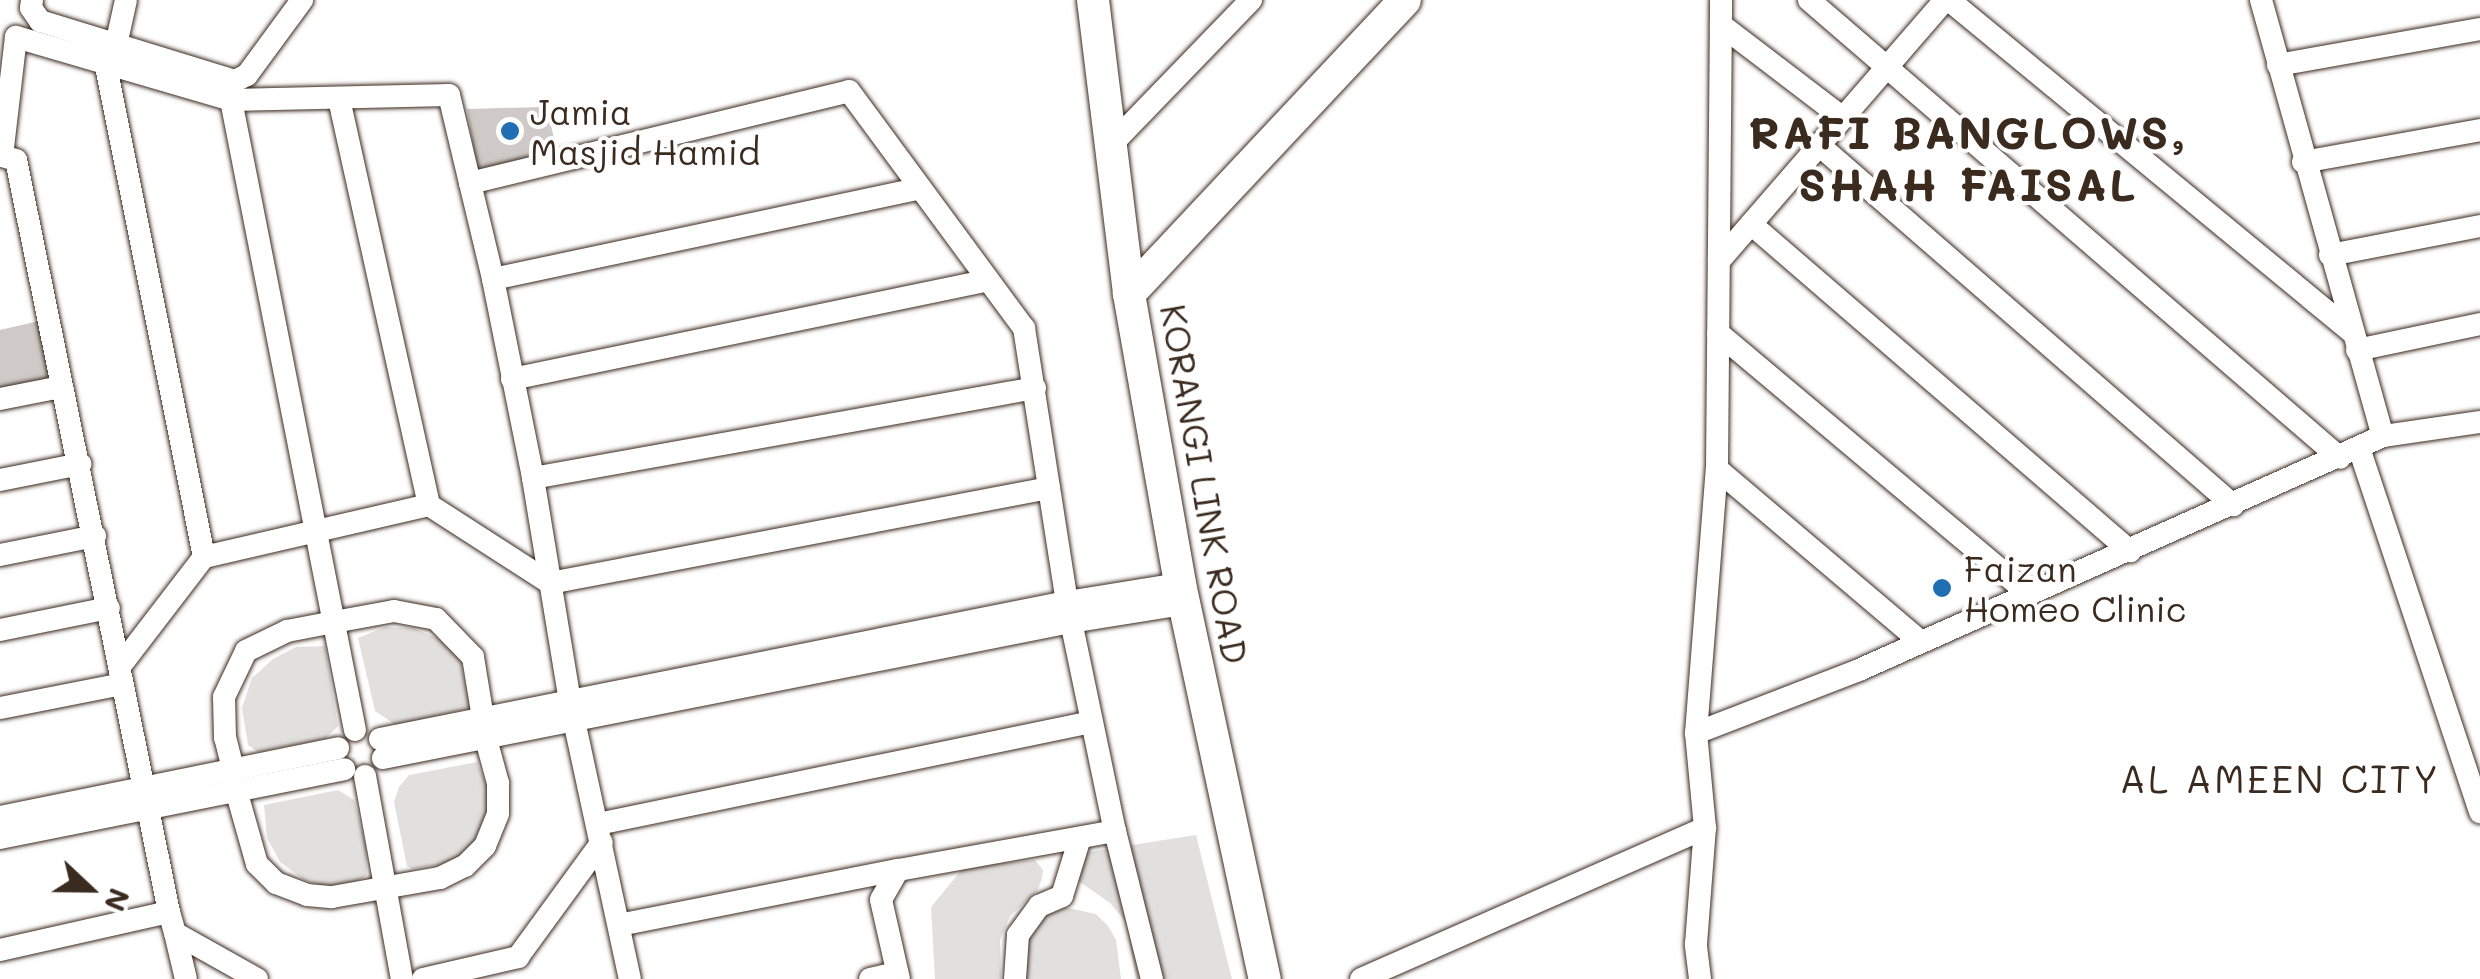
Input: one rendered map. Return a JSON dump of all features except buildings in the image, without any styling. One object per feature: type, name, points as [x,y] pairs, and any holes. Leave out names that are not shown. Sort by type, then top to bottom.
[{"type":"main road","name":"KORANGI LINK ROAD","points":[[1092,0],[1129,294],[1182,594],[1265,979]]},
{"type":"main road","points":[[1129,294],[1405,0]]},
{"type":"street","points":[[32,0],[30,8],[40,21],[231,100],[448,95],[493,279],[533,478],[572,712],[630,979]]},
{"type":"street","points":[[126,0],[111,53],[204,557]]},
{"type":"street","points":[[186,979],[16,160],[1,160],[16,36],[234,81],[247,76],[299,0]]},
{"type":"street","points":[[1108,148],[1251,0]]},
{"type":"street","points":[[1700,979],[1696,944],[1704,828],[1696,733],[1717,469],[1721,0]]},
{"type":"street","points":[[1809,0],[2350,453],[2480,812]]},
{"type":"street","points":[[2262,0],[2303,162],[2383,436]]},
{"type":"street","points":[[1719,261],[1939,2],[2355,341],[2480,324]]},
{"type":"street","points":[[1721,25],[1843,118]]},
{"type":"street","points":[[2278,66],[2480,29]]},
{"type":"street","points":[[470,183],[849,91],[1024,328],[1069,612],[1115,832],[1152,979]]},
{"type":"street","points":[[339,98],[429,505],[550,583],[1048,488]]},
{"type":"street","points":[[231,100],[354,730],[349,764],[386,886],[402,979]]},
{"type":"street","points":[[2303,162],[2480,130]]},
{"type":"street","points":[[1820,145],[2233,506]]},
{"type":"street","points":[[493,279],[920,188]]},
{"type":"street","points":[[1751,224],[2130,550]]},
{"type":"street","points":[[2330,255],[2480,226]]},
{"type":"street","points":[[512,380],[986,281]]},
{"type":"street","points":[[1718,333],[2030,594]]},
{"type":"street","points":[[0,399],[61,387]]},
{"type":"street","points":[[533,478],[1035,388]]},
{"type":"street","points":[[1696,733],[1921,642],[2383,436],[2480,422]]},
{"type":"street","points":[[0,480],[80,464]]},
{"type":"street","points":[[1717,469],[1921,642]]},
{"type":"street","points":[[0,708],[121,675],[204,557],[429,505]]},
{"type":"street","points":[[0,555],[96,536]]},
{"type":"street","points":[[0,838],[146,798],[234,779],[349,764],[382,748],[1069,612],[1182,594]]},
{"type":"street","points":[[0,630],[109,608]]},
{"type":"street","points":[[394,611],[436,618],[473,657],[484,729],[498,782],[498,812],[484,846],[465,866],[440,878],[332,897],[307,896],[276,883],[256,864],[225,738],[224,697],[246,651],[287,631],[334,622],[394,611]]},
{"type":"street","points":[[423,979],[521,968],[600,834],[1092,722]]},
{"type":"street","points":[[354,730],[364,729],[382,748]]},
{"type":"street","points":[[0,817],[146,798]]},
{"type":"street","points":[[1362,979],[1704,828]]},
{"type":"street","points":[[620,926],[898,870],[1115,832]]},
{"type":"street","points":[[1015,979],[1018,936],[1039,906],[1062,896],[1080,838]]},
{"type":"street","points":[[870,979],[898,976],[881,900],[898,870]]},
{"type":"street","points":[[0,950],[172,922],[256,979]]},
{"type":"shaded area","points":[[385,627],[413,628],[439,639],[460,659],[470,708],[396,725],[375,711],[358,638]]},
{"type":"shaded area","points":[[325,646],[338,726],[325,739],[258,752],[248,745],[242,708],[252,678],[273,659],[296,647]]},
{"type":"shaded area","points":[[477,762],[491,797],[488,820],[472,846],[451,863],[412,869],[407,866],[394,802],[399,787],[409,775]]},
{"type":"shaded area","points":[[338,790],[354,800],[366,846],[367,875],[355,883],[327,887],[304,880],[280,862],[267,838],[264,805]]},
{"type":"shaded area","points":[[1196,835],[1232,979],[1136,979],[1126,922],[1110,903],[1060,868],[1062,856]]},
{"type":"shaded area","points":[[1035,860],[1043,870],[1038,890],[1010,916],[1000,940],[1001,979],[935,979],[931,907],[964,867]]},
{"type":"shaded area","points":[[1064,907],[1096,914],[1108,926],[1116,940],[1121,979],[1023,979],[1024,934],[1034,921]]},
{"type":"place","name":"Jamia Masjid Hamid","points":[[510,131]]},
{"type":"place","name":"Faizan Homeo Clinic","points":[[1942,588]]},
{"type":"district","name":"RAFI BANGLOWS, SHAH FAISAL","points":[[1968,158]]},
{"type":"district","name":"AL AMEEN CITY","points":[[2280,779]]}]
